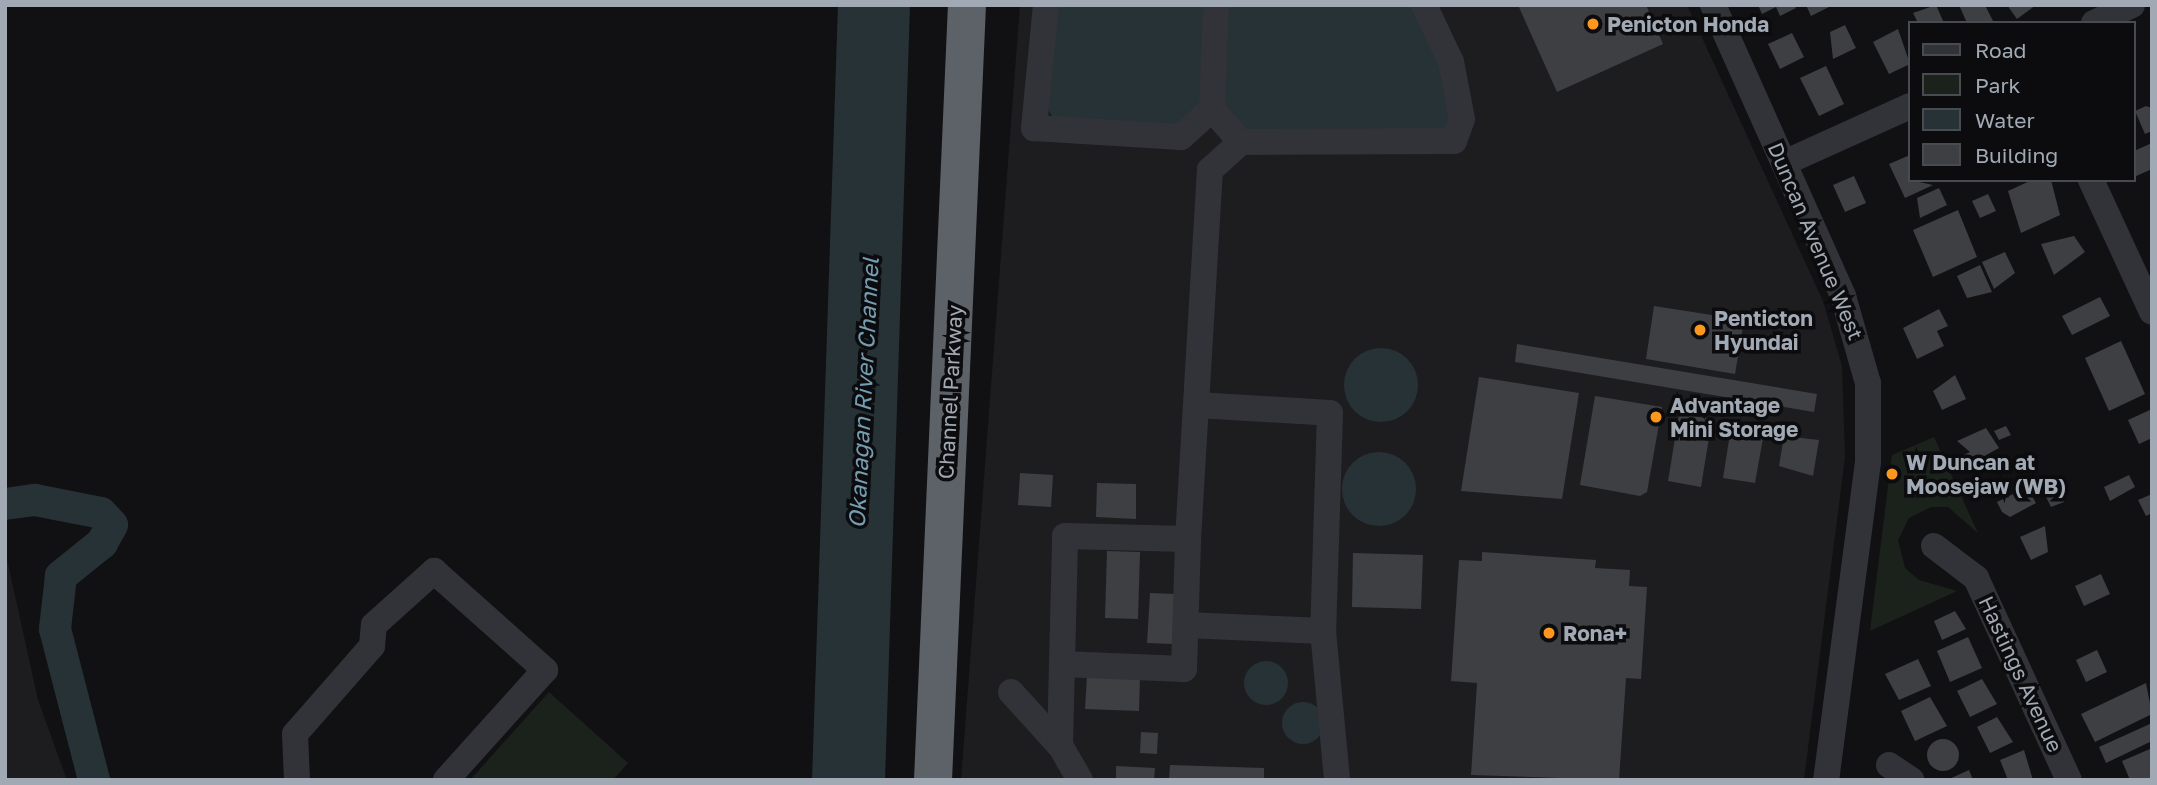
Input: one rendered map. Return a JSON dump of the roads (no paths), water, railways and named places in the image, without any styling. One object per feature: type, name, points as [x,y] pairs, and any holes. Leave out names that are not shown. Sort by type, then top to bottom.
[{"type":"highway","name":"Channel Parkway","points":[[933,780],[967,5]]},
{"type":"street","points":[[1046,5],[1034,128],[1181,136],[1212,109]]},
{"type":"street","points":[[1216,5],[1212,109],[1241,142]]},
{"type":"street","points":[[1210,170],[1241,142],[1454,141],[1462,119],[1451,62],[1424,5]]},
{"type":"street","name":"Duncan Avenue West","points":[[1713,5],[1843,296],[1868,383],[1868,462],[1826,780]]},
{"type":"street","points":[[2098,21],[2132,5]]},
{"type":"street","points":[[1784,163],[1909,106]]},
{"type":"street","points":[[1062,664],[1184,669],[1188,539],[1210,170],[1181,136]]},
{"type":"street","points":[[2092,182],[2152,312]]},
{"type":"street","points":[[1197,405],[1330,413],[1323,631],[1337,780]]},
{"type":"street","points":[[1060,746],[1065,536],[1188,539]]},
{"type":"street","name":"Hastings Avenue","points":[[1934,546],[1976,578],[2070,780]]},
{"type":"street","points":[[298,780],[295,734],[372,646],[374,625],[434,570],[545,670],[446,780]]},
{"type":"street","points":[[1186,625],[1323,631]]},
{"type":"street","points":[[1011,692],[1060,746],[1080,780]]},
{"type":"street","points":[[1889,765],[1912,780]]},
{"type":"water","name":"Okanagan River Channel","points":[[838,5],[910,5],[885,780],[812,780]]},
{"type":"water","points":[[1055,5],[1205,5],[1202,105],[1181,125],[1056,123],[1045,104]]},
{"type":"water","points":[[1225,5],[1414,5],[1453,101],[1451,123],[1444,130],[1244,130],[1221,111]]},
{"type":"water","points":[[1374,348],[1388,348],[1402,354],[1412,364],[1418,385],[1412,406],[1402,416],[1388,422],[1374,422],[1360,416],[1350,406],[1344,392],[1344,378],[1350,364],[1360,354]]},
{"type":"water","points":[[1372,452],[1386,452],[1400,458],[1410,468],[1416,489],[1410,510],[1400,520],[1386,526],[1372,526],[1358,520],[1348,510],[1342,496],[1342,482],[1348,468],[1358,458]]},
{"type":"water","points":[[1266,661],[1275,662],[1282,667],[1287,674],[1287,692],[1282,699],[1275,704],[1266,705],[1257,704],[1250,699],[1245,692],[1244,683],[1245,674],[1250,667],[1257,662]]},
{"type":"water","points":[[1303,702],[1318,708],[1324,723],[1318,738],[1303,744],[1288,738],[1282,723],[1288,708]]},
{"type":"waterway","points":[[5,504],[35,500],[101,513],[112,525],[102,543],[61,576],[55,629],[94,780]]},
{"type":"place","name":"Penicton Honda","points":[[1593,24]]},
{"type":"place","name":"Penticton Hyundai","points":[[1700,330]]},
{"type":"place","name":"Advantage Mini Storage","points":[[1656,417]]},
{"type":"place","name":"W Duncan at Moosejaw (WB)","points":[[1892,474]]},
{"type":"place","name":"Rona+","points":[[1549,633]]}]
